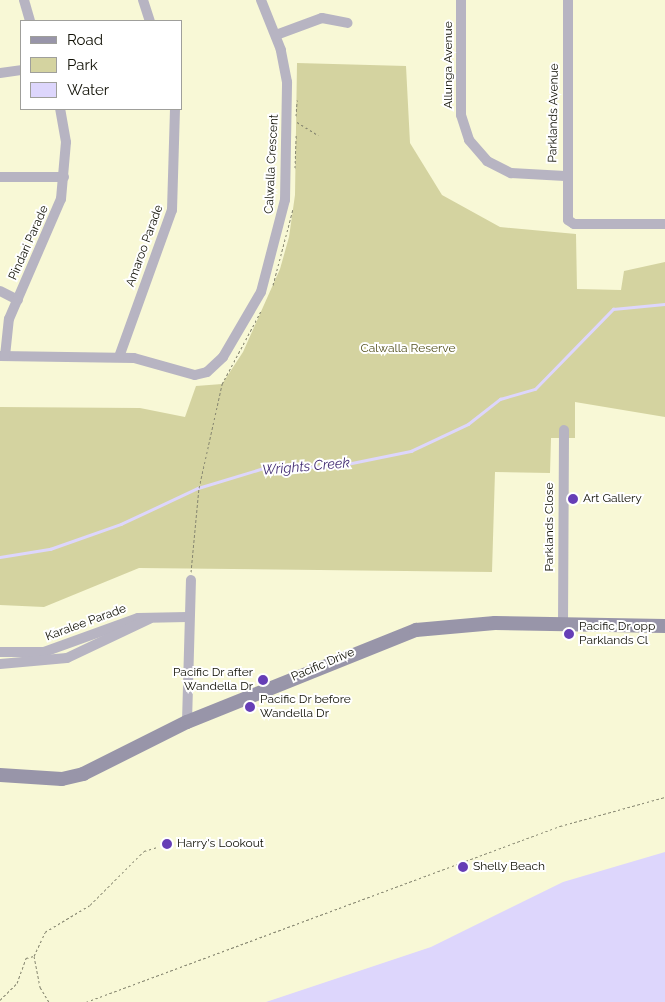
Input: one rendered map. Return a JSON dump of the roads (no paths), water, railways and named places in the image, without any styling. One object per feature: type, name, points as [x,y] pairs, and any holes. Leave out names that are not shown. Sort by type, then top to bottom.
[{"type":"street","points":[[24,0],[30,20]]},
{"type":"street","points":[[143,0],[150,20]]},
{"type":"street","name":"Calwalla Crescent","points":[[2,356],[119,357],[190,375],[207,372],[230,347],[261,292],[285,200],[287,82],[276,35],[261,0]]},
{"type":"street","name":"Allunga Avenue","points":[[461,0],[461,115],[469,140],[487,161],[511,173],[565,176]]},
{"type":"street","name":"Parklands Avenue","points":[[568,0],[565,176],[567,216],[574,224],[665,224]]},
{"type":"street","points":[[276,35],[322,18],[348,23]]},
{"type":"street","points":[[0,73],[20,70]]},
{"type":"street","name":"Pindari Parade","points":[[2,356],[7,327],[58,212],[64,177],[66,142],[60,110]]},
{"type":"street","name":"Amaroo Parade","points":[[119,357],[172,210],[175,110]]},
{"type":"street","points":[[0,177],[64,177]]},
{"type":"street","points":[[0,291],[18,300]]},
{"type":"street","name":"Parklands Close","points":[[563,624],[564,430]]},
{"type":"street","points":[[187,722],[187,617],[191,580]]},
{"type":"street","name":"Karalee Parade","points":[[0,652],[44,652],[127,621],[187,617]]},
{"type":"street","name":"Karalee Parade","points":[[0,664],[67,658],[103,645],[150,619]]},
{"type":"street","name":"Pacific Drive","points":[[0,775],[62,779],[83,774],[187,722],[416,630],[563,624],[665,626]]},
{"type":"water","points":[[665,852],[665,1002],[266,1002],[431,947],[563,882]]},
{"type":"waterway","name":"Wrights Creek","points":[[0,557],[50,549],[121,524],[198,488],[264,468],[337,466],[411,451],[468,424],[500,399],[535,389],[613,309],[665,304]]},
{"type":"place","name":"Art Gallery","points":[[573,499]]},
{"type":"place","name":"Pacific Dr opp Parklands Cl","points":[[569,634]]},
{"type":"place","name":"Pacific Dr after Wandella Dr","points":[[263,680]]},
{"type":"place","name":"Pacific Dr before Wandella Dr","points":[[250,707]]},
{"type":"place","name":"Harry's Lookout","points":[[167,844]]},
{"type":"place","name":"Shelly Beach","points":[[463,867]]},
{"type":"park label","name":"Calwalla Reserve","points":[[408,349]]}]
